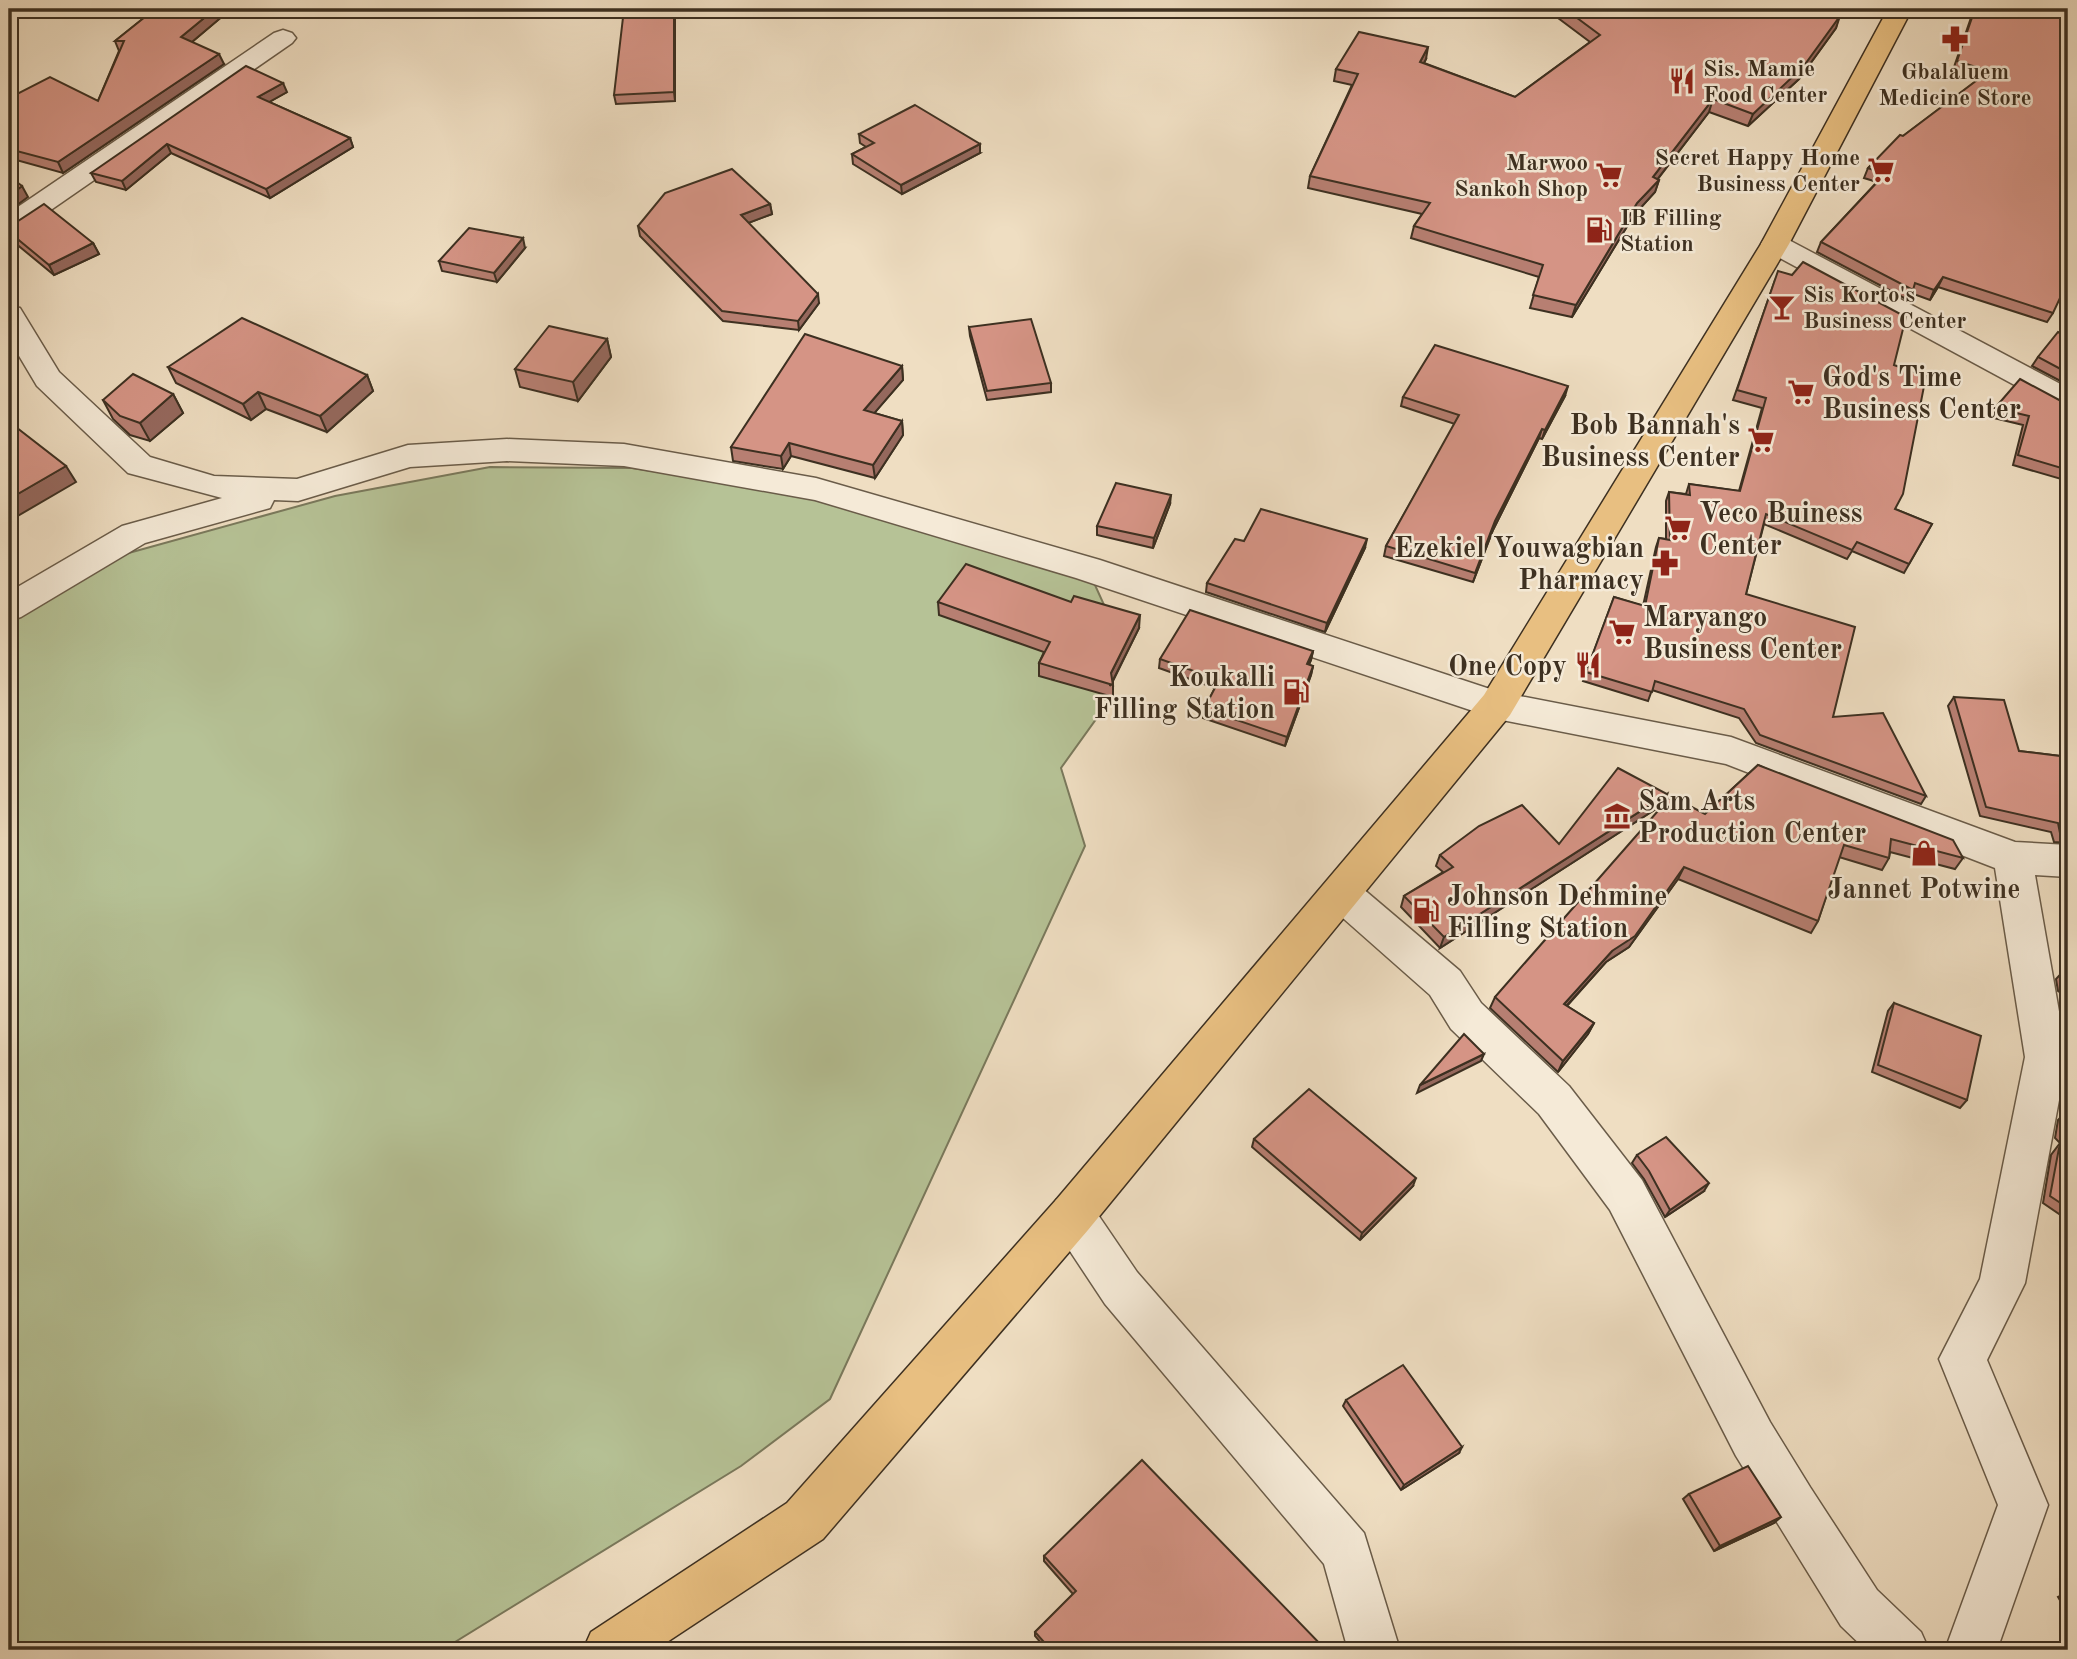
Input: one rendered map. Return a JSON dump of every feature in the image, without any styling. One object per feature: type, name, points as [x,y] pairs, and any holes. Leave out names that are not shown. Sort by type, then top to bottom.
[{"type":"main road","points":[[609,1650],[806,1521],[1072,1215],[1496,705],[1775,244],[1900,9]]},
{"type":"street","points":[[9,226],[283,38]]},
{"type":"street","points":[[1775,244],[2068,401]]},
{"type":"street","points":[[9,315],[48,379],[139,465],[213,487],[298,490]]},
{"type":"street","points":[[9,608],[134,534],[298,490],[408,456],[508,450],[624,455],[816,489],[1088,569],[1496,705],[1731,751],[2013,858],[2068,861]]},
{"type":"street","points":[[1971,1650],[2023,1505],[1963,1359],[2002,1283],[2046,1057],[2013,858]]},
{"type":"street","points":[[1341,893],[1445,983],[1466,1016],[1554,1100],[1626,1195],[1747,1426],[1792,1505],[1859,1608],[1903,1650]]},
{"type":"street","points":[[1072,1215],[1121,1288],[1346,1551],[1374,1650]]},
{"type":"green space","points":[[490,467],[632,468],[822,496],[1090,574],[1115,629],[1104,708],[1061,768],[1085,846],[830,1399],[741,1466],[442,1650],[9,1650],[9,623],[89,564],[335,496]]},
{"type":"building","points":[[155,9],[215,9],[181,37],[219,54],[58,162],[9,149],[9,98],[50,77],[98,101],[124,41],[115,41]]},
{"type":"building","points":[[624,9],[674,9],[674,92],[614,95]]},
{"type":"building","points":[[1565,9],[1840,9],[1836,14],[1840,16],[1803,67],[1753,114],[1713,99],[1653,177],[1659,180],[1637,203],[1576,305],[1533,295],[1543,265],[1414,226],[1430,203],[1310,176],[1358,74],[1336,69],[1359,32],[1428,47],[1420,62],[1515,97],[1600,35]]},
{"type":"building","points":[[1975,9],[2050,9],[2068,13],[2068,281],[2053,313],[1943,277],[1934,290],[1915,283],[1913,290],[1821,242],[1885,174],[1868,168],[1900,135],[1903,136],[1989,71],[1957,61]]},
{"type":"building","points":[[246,66],[283,83],[258,97],[350,138],[266,189],[167,144],[122,181],[91,173]]},
{"type":"building","points":[[915,105],[980,144],[901,185],[852,154],[874,143],[859,134]]},
{"type":"building","points":[[732,169],[770,204],[741,215],[818,294],[798,321],[722,311],[638,226],[665,193]]},
{"type":"building","points":[[9,176],[22,186],[9,196]]},
{"type":"building","points":[[44,204],[93,243],[49,265],[9,232],[9,224],[15,223]]},
{"type":"building","points":[[469,228],[523,238],[494,273],[439,261]]},
{"type":"building","points":[[1803,262],[1906,317],[1894,365],[1926,376],[1903,494],[1895,509],[1932,524],[1909,564],[1857,542],[1852,550],[1766,514],[1746,594],[1855,627],[1833,717],[1883,713],[1926,796],[1760,735],[1744,709],[1655,681],[1652,692],[1586,672],[1614,597],[1645,606],[1659,538],[1670,540],[1669,492],[1690,495],[1689,484],[1740,491],[1766,398],[1737,390],[1778,271],[1792,275]]},
{"type":"building","points":[[242,318],[367,375],[320,416],[258,392],[243,404],[168,367]]},
{"type":"building","points":[[1031,319],[1051,383],[987,391],[969,327]]},
{"type":"building","points":[[549,326],[607,339],[573,382],[515,369]]},
{"type":"building","points":[[2058,332],[2068,337],[2068,373],[2038,357]]},
{"type":"building","points":[[805,334],[902,366],[864,410],[902,421],[873,465],[789,443],[781,456],[731,447]]},
{"type":"building","points":[[1435,345],[1568,386],[1545,430],[1542,429],[1495,521],[1475,573],[1386,546],[1459,415],[1403,397]]},
{"type":"building","points":[[133,374],[173,394],[140,423],[120,416],[103,400]]},
{"type":"building","points":[[2020,379],[2068,403],[2068,410],[2061,420],[2068,422],[2068,470],[2018,455],[2029,416],[1995,408]]},
{"type":"building","points":[[12,424],[66,466],[9,499],[9,426]]},
{"type":"building","points":[[1116,483],[1171,495],[1154,538],[1097,526]]},
{"type":"building","points":[[1261,509],[1367,539],[1327,623],[1207,583],[1235,539],[1244,541]]},
{"type":"building","points":[[966,564],[1071,602],[1074,596],[1140,615],[1111,673],[1113,685],[1039,663],[1050,642],[938,602]]},
{"type":"building","points":[[1190,610],[1313,651],[1307,664],[1313,666],[1287,737],[1204,709],[1219,680],[1160,659]]},
{"type":"building","points":[[1954,697],[2004,700],[2019,751],[2068,757],[2068,834],[2060,833],[2058,823],[1986,807]]},
{"type":"building","points":[[1758,765],[1953,840],[1963,858],[1891,839],[1889,858],[1844,845],[1818,921],[1684,867],[1635,936],[1612,951],[1564,1004],[1594,1023],[1563,1061],[1495,997],[1671,796],[1705,814]]},
{"type":"building","points":[[1618,768],[1667,794],[1444,937],[1404,896],[1453,867],[1440,855],[1479,826],[1522,805],[1559,844]]},
{"type":"building","points":[[2068,966],[2068,985],[2065,983],[2063,971]]},
{"type":"building","points":[[1894,1003],[1981,1036],[1967,1100],[1878,1065]]},
{"type":"building","points":[[1464,1034],[1484,1054],[1420,1085]]},
{"type":"building","points":[[1309,1089],[1416,1178],[1362,1233],[1254,1139]]},
{"type":"building","points":[[2068,1110],[2068,1208],[2050,1196],[2059,1148],[2067,1135],[2062,1131]]},
{"type":"building","points":[[1666,1137],[1709,1183],[1670,1210],[1637,1155]]},
{"type":"building","points":[[1403,1365],[1462,1447],[1404,1485],[1346,1400]]},
{"type":"building","points":[[1142,1460],[1326,1650],[1051,1650],[1035,1632],[1076,1591],[1044,1556]]},
{"type":"building","points":[[1748,1466],[1781,1517],[1720,1546],[1689,1494]]},
{"type":"place","name":"Gbalaluem Medicine Store","points":[[1955,39]]},
{"type":"place","name":"Sis. Mamie Food Center","points":[[1682,81]]},
{"type":"place","name":"Secret Happy Home Business Center","points":[[1881,170]]},
{"type":"place","name":"Marwoo Sankoh Shop","points":[[1609,175]]},
{"type":"place","name":"IB Filling Station","points":[[1599,230]]},
{"type":"place","name":"Sis Korto's Business Center","points":[[1782,307]]},
{"type":"place","name":"God's Time Business Center","points":[[1801,392]]},
{"type":"place","name":"Bob Bannah's Business Center","points":[[1761,440]]},
{"type":"place","name":"Veco Buiness Center","points":[[1678,528]]},
{"type":"place","name":"Ezekiel Youwagbian Pharmacy","points":[[1665,563]]},
{"type":"place","name":"Maryango Business Center","points":[[1622,632]]},
{"type":"place","name":"One Copy","points":[[1588,665]]},
{"type":"place","name":"Koukalli Filling Station","points":[[1296,692]]},
{"type":"place","name":"Sam Arts Production Center","points":[[1617,816]]},
{"type":"place","name":"Jannet Potwine","points":[[1924,853]]},
{"type":"place","name":"Johnson Dehmine Filling Station","points":[[1426,911]]}]
